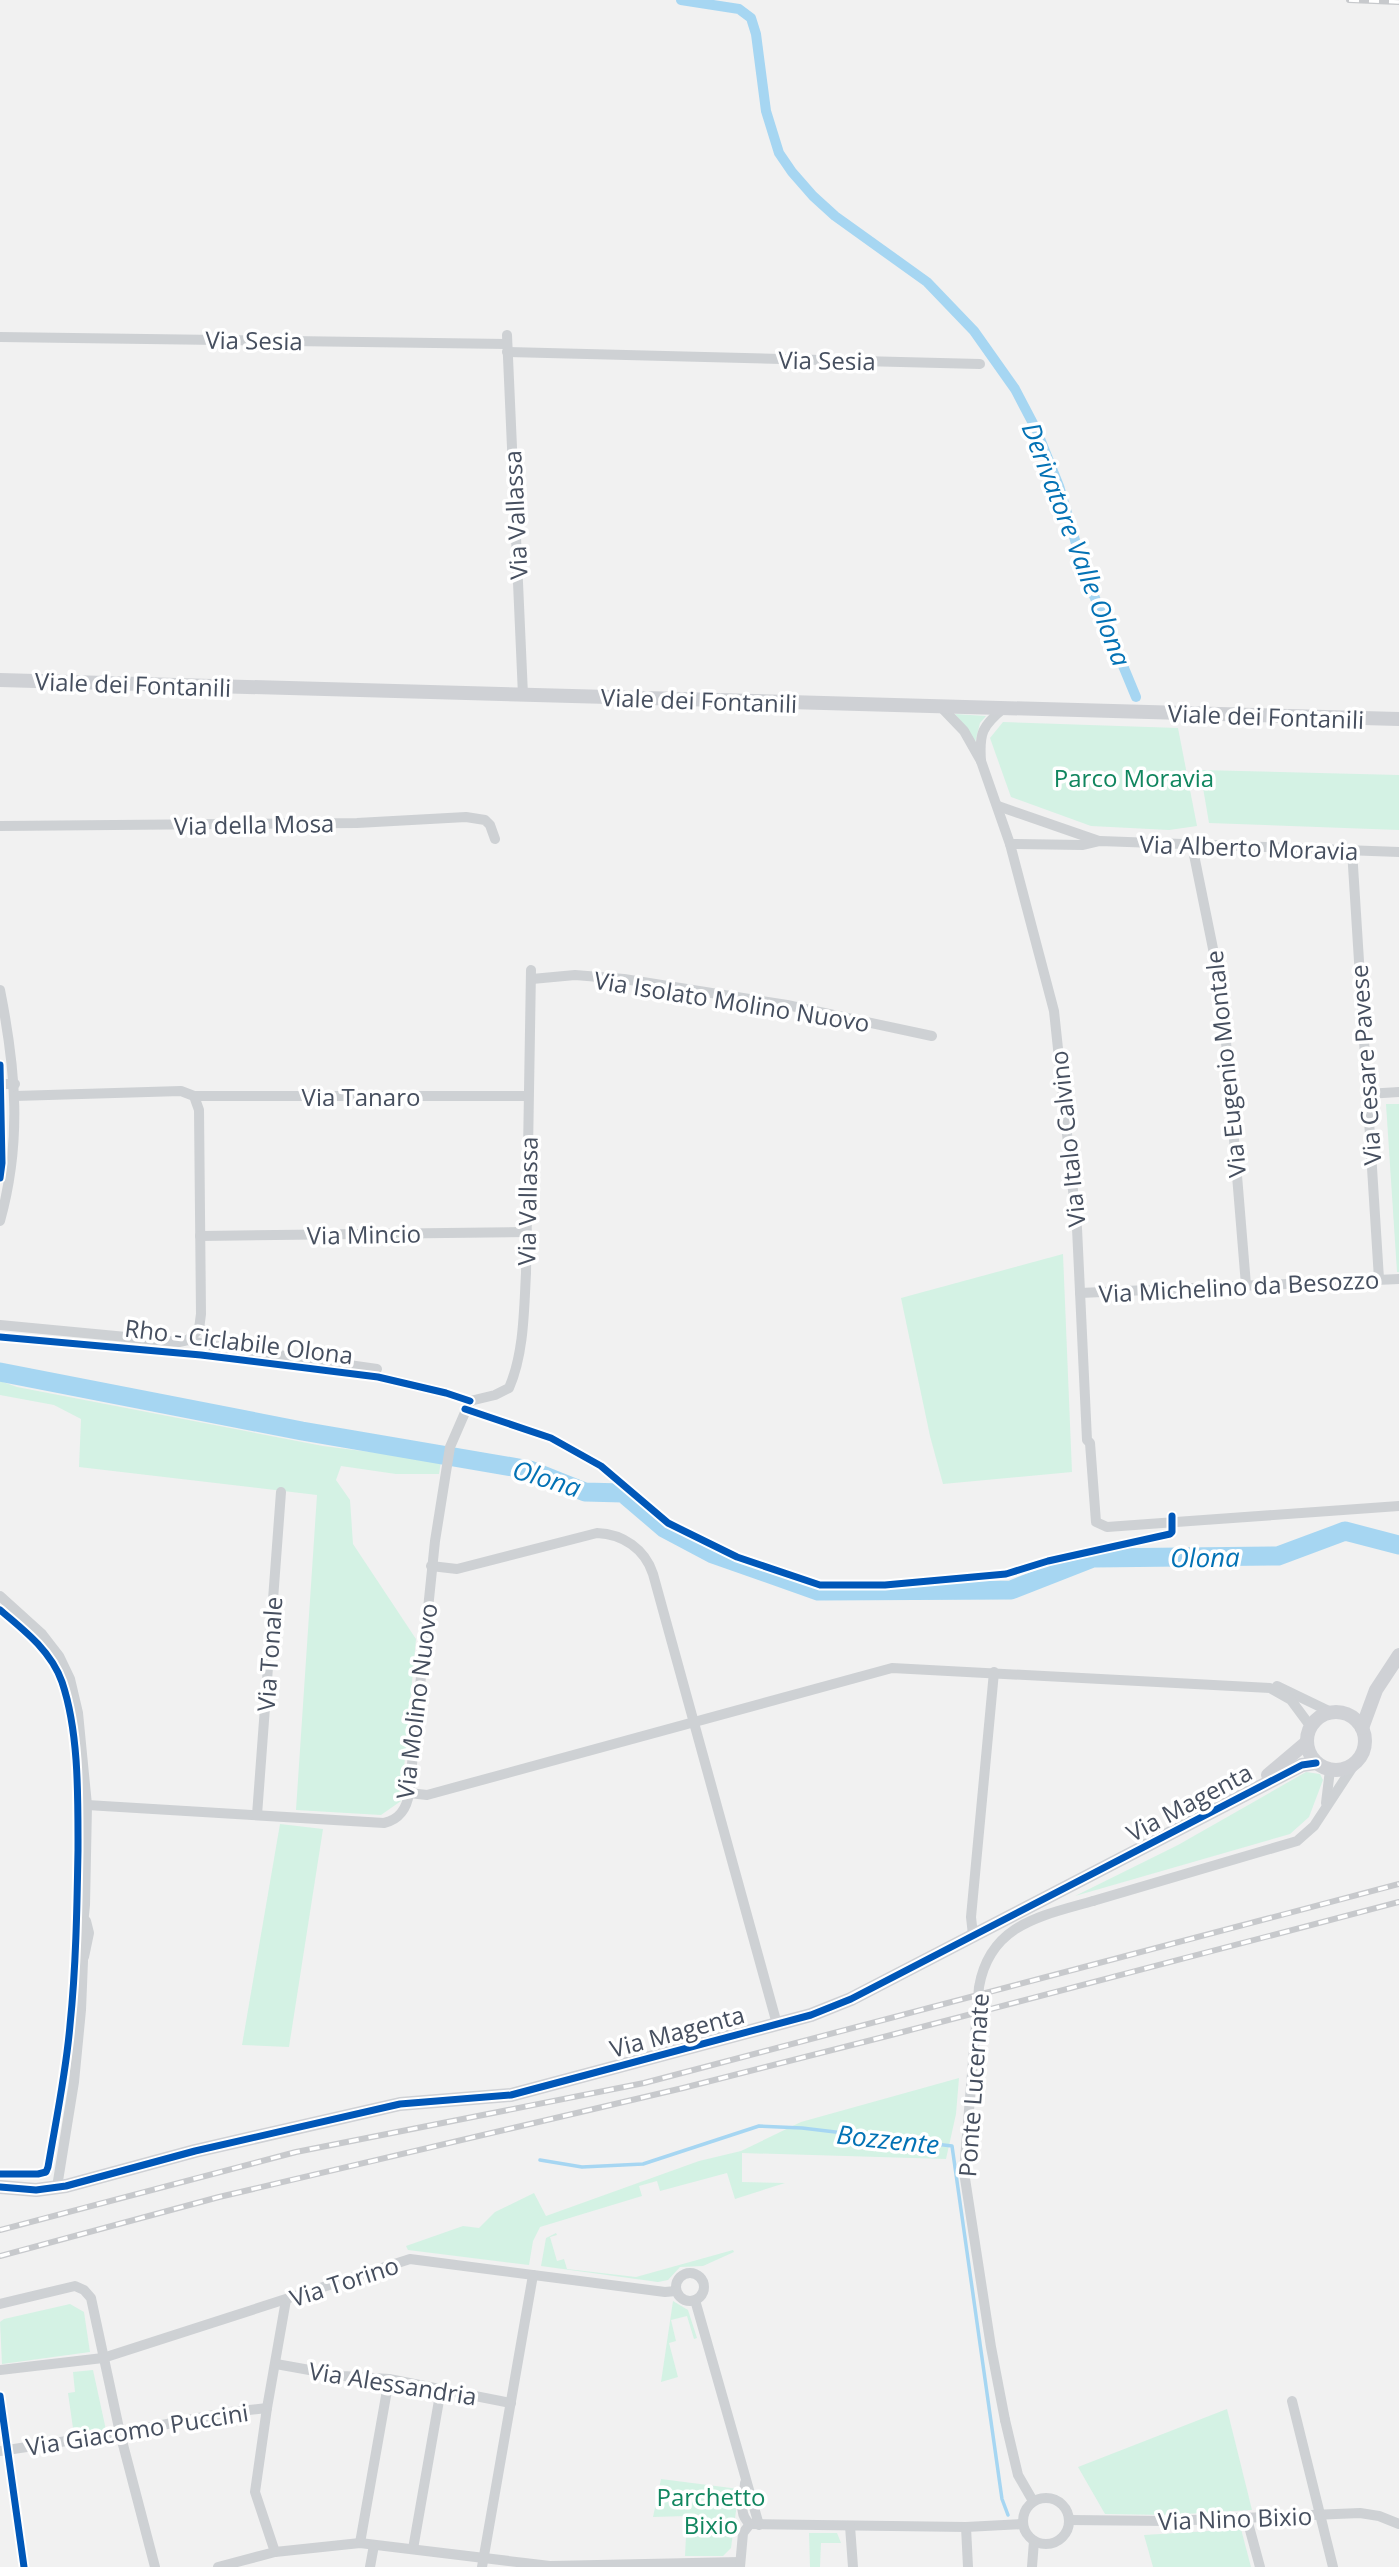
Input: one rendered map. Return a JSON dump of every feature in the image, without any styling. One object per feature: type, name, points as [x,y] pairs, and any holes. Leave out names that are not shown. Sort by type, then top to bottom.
[{"type":"street","name":"Via Sesia","points":[[0,337],[507,344],[980,364]]},
{"type":"street","name":"Via Vallassa","points":[[507,344],[523,695]]},
{"type":"street","name":"Viale dei Fontanili","points":[[0,680],[1399,719]]},
{"type":"street","name":"Via Italo Calvino","points":[[942,707],[964,731],[981,761],[998,806],[1054,1011],[1077,1228],[1087,1440],[1090,1443],[1095,1519],[1099,1525],[1107,1527],[1399,1506]]},
{"type":"street","points":[[981,761],[980,742],[985,726],[1003,708]]},
{"type":"street","name":"Via Alberto Moravia","points":[[998,806],[1100,841]]},
{"type":"street","name":"Via della Mosa","points":[[0,827],[358,823],[466,817],[485,820],[494,831],[495,839]]},
{"type":"street","name":"Via Alberto Moravia","points":[[1010,844],[1083,845],[1100,841],[1399,852]]},
{"type":"street","name":"Via Eugenio Montale","points":[[1192,845],[1222,993],[1246,1285]]},
{"type":"street","name":"Via Cesare Pavese","points":[[1352,850],[1379,1279]]},
{"type":"street","name":"Via Vallassa","points":[[470,1401],[506,1391],[511,1384],[524,1315],[532,974]]},
{"type":"street","name":"Via Isolato Molino Nuovo","points":[[532,974],[624,979],[787,1005],[932,1036]]},
{"type":"street","points":[[0,990],[15,1084],[11,1171],[0,1221]]},
{"type":"street","points":[[0,1084],[15,1084]]},
{"type":"street","name":"Via Tanaro","points":[[15,1096],[181,1091],[194,1096],[528,1096]]},
{"type":"street","points":[[1367,1094],[1399,1092]]},
{"type":"street","points":[[0,1325],[179,1342],[188,1340],[195,1334],[201,1323],[199,1110],[194,1096]]},
{"type":"street","name":"Via Mincio","points":[[200,1236],[527,1232]]},
{"type":"street","name":"Via Michelino da Besozzo","points":[[1080,1293],[1399,1279]]},
{"type":"street","points":[[188,1340],[199,1344],[377,1369]]},
{"type":"street","name":"Via Molino Nuovo","points":[[87,1805],[384,1823],[401,1814],[409,1793],[431,1566],[450,1447],[470,1401]]},
{"type":"street","name":"Via Tonale","points":[[257,1815],[281,1492]]},
{"type":"street","name":"Via Magenta","points":[[431,1566],[457,1569],[590,1533],[611,1535],[644,1553],[650,1565],[777,2024]]},
{"type":"street","points":[[0,1596],[42,1634],[59,1656],[70,1679],[78,1713],[87,1805],[84,1913],[89,1933],[83,1961],[78,2044],[57,2187]]},
{"type":"street","points":[[1362,1728],[1376,1690],[1399,1655]]},
{"type":"street","points":[[409,1793],[428,1795],[892,1668],[1256,1686],[1280,1692],[1291,1700],[1309,1734],[1310,1755],[1330,1770],[1340,1770],[1353,1765],[1365,1748],[1362,1728],[1357,1721],[1287,1689],[1270,1684],[1256,1686]]},
{"type":"street","points":[[974,1935],[971,1916],[994,1672]]},
{"type":"street","points":[[1309,1734],[1322,1716],[1340,1713],[1376,1690]]},
{"type":"street","name":"Via Magenta","points":[[1242,1796],[1309,1734]]},
{"type":"street","name":"Via Magenta","points":[[0,2188],[36,2190],[57,2187],[195,2151],[400,2104],[511,2095],[811,2015],[851,1999],[1302,1765],[1316,1762]]},
{"type":"street","name":"Ponte Lucernate","points":[[1033,2501],[1018,2475],[1005,2420],[991,2347],[964,2162],[976,2006],[982,1974],[993,1950],[1018,1926],[1045,1915],[1297,1841],[1314,1826],[1353,1765]]},
{"type":"street","name":"Ponte Lucernate","points":[[1325,1807],[1330,1770]]},
{"type":"street","name":"Via Torino","points":[[0,2370],[103,2358],[410,2259],[676,2291]]},
{"type":"street","points":[[686,2273],[695,2273],[702,2278],[702,2295],[695,2300],[686,2300],[676,2291],[678,2278],[686,2273]]},
{"type":"street","points":[[482,2563],[533,2275]]},
{"type":"street","points":[[0,2304],[75,2286],[84,2290],[91,2298],[120,2433],[155,2567]]},
{"type":"street","points":[[275,2552],[256,2493],[267,2408],[286,2300]]},
{"type":"street","points":[[695,2300],[745,2479],[742,2511],[745,2521],[755,2524],[850,2526],[1023,2525]]},
{"type":"street","name":"Via Alessandria","points":[[276,2364],[342,2376],[389,2379],[511,2403]]},
{"type":"street","points":[[360,2543],[389,2379]]},
{"type":"street","points":[[413,2549],[441,2389]]},
{"type":"street","points":[[0,2396],[4,2450],[24,2567]]},
{"type":"street","points":[[1292,2401],[1333,2567]]},
{"type":"street","name":"Via Giacomo Puccini","points":[[4,2450],[267,2408]]},
{"type":"street","points":[[1040,2498],[1053,2499],[1065,2507],[1069,2520],[1067,2532],[1058,2541],[1046,2544],[1028,2537],[1023,2525],[1024,2511],[1040,2498]]},
{"type":"street","name":"Via Nino Bixio","points":[[1069,2520],[1098,2522],[1371,2514],[1399,2524]]},
{"type":"street","points":[[1247,2519],[1260,2567]]},
{"type":"street","points":[[218,2567],[275,2552],[360,2543],[413,2549],[482,2563],[550,2567],[740,2564],[743,2533],[755,2524]]},
{"type":"street","points":[[850,2526],[853,2567]]},
{"type":"street","points":[[965,2527],[968,2567]]},
{"type":"street","points":[[1032,2567],[1034,2541]]},
{"type":"street","points":[[370,2567],[374,2545]]},
{"type":"green space","points":[[955,714],[986,716],[980,723],[975,743],[968,730]]},
{"type":"green space","name":"Parco Moravia","points":[[1003,722],[1178,728],[1197,826],[1169,830],[1091,826],[1011,797],[990,738]]},
{"type":"green space","points":[[1200,770],[1399,775],[1399,830],[1209,823]]},
{"type":"green space","points":[[1386,1104],[1399,1104],[1399,1272],[1397,1272]]},
{"type":"green space","points":[[1063,1254],[1072,1472],[943,1484],[930,1436],[901,1298]]},
{"type":"green space","points":[[0,1381],[17,1387],[323,1446],[441,1461],[439,1474],[396,1474],[341,1466],[336,1480],[350,1500],[353,1544],[416,1639],[401,1801],[381,1815],[296,1810],[317,1495],[79,1467],[81,1419],[54,1405],[0,1395]]},
{"type":"green space","points":[[1306,1772],[1320,1774],[1323,1780],[1309,1817],[1290,1834],[1075,1896],[1178,1845]]},
{"type":"green space","points":[[280,1824],[323,1829],[289,2047],[242,2045]]},
{"type":"green space","points":[[959,2078],[956,2114],[946,2159],[742,2153],[742,2182],[785,2183],[735,2199],[727,2173],[660,2191],[657,2181],[639,2186],[642,2196],[540,2227],[533,2241],[529,2265],[408,2250],[406,2246],[463,2226],[479,2228],[495,2212],[534,2193],[546,2216],[699,2161],[741,2151],[801,2122]]},
{"type":"green space","points":[[556,2233],[557,2235],[550,2237],[557,2261],[564,2259],[567,2269],[636,2277],[733,2250],[734,2252],[703,2266],[680,2267],[668,2280],[658,2282],[541,2266],[546,2238]]},
{"type":"green space","points":[[673,2301],[688,2310],[697,2338],[694,2339],[687,2316],[671,2320],[676,2341],[669,2343],[678,2377],[661,2382]]},
{"type":"green space","points":[[70,2304],[84,2312],[90,2352],[2,2364],[0,2322]]},
{"type":"green space","points":[[93,2370],[106,2430],[74,2435],[68,2393],[75,2392],[73,2372]]},
{"type":"green space","points":[[1227,2409],[1252,2510],[1168,2515],[1105,2514],[1078,2467]]},
{"type":"green space","name":"Parchetto Bixio","points":[[661,2479],[739,2489],[731,2548],[723,2556],[685,2556],[687,2516],[653,2517]]},
{"type":"green space","points":[[1241,2529],[1251,2567],[1153,2567],[1144,2535]]},
{"type":"green space","points":[[809,2533],[837,2533],[841,2543],[821,2543],[820,2567],[810,2567]]},
{"type":"waterway","name":"Derivatore Valle Olona","points":[[681,0],[739,9],[751,18],[756,34],[766,111],[779,153],[792,172],[835,216],[927,282],[974,331],[1015,389],[1037,431],[1059,486],[1085,574],[1136,697]]},
{"type":"waterway","name":"Olona","points":[[0,1372],[302,1431],[530,1470],[585,1492],[623,1493],[664,1528],[713,1554],[818,1591],[1011,1590],[1093,1558],[1278,1556],[1345,1531],[1399,1545]]},
{"type":"waterway","name":"Bozzente","points":[[540,2160],[582,2167],[643,2164],[759,2126],[802,2128],[952,2146],[1002,2499],[1008,2515]]},
{"type":"railway","points":[[1349,0],[1399,2]]},
{"type":"railway","points":[[0,2230],[296,2152],[644,2083],[1399,1884]]},
{"type":"railway","points":[[0,2256],[219,2197],[683,2088],[1399,1902]]},
{"type":"cycle path","points":[[0,1065],[0,1178]]},
{"type":"cycle path","name":"Rho - Ciclabile Olona","points":[[0,1337],[201,1355],[378,1377],[470,1401]]},
{"type":"cycle path","points":[[465,1409],[551,1438],[601,1466],[668,1523],[737,1557],[820,1585],[885,1585],[1006,1574],[1048,1561],[1170,1534],[1172,1516]]},
{"type":"cycle path","points":[[0,1610],[44,1651],[62,1682],[75,1743],[78,1830],[72,2003],[48,2167],[46,2172],[38,2174],[0,2174]]},
{"type":"cycle path","points":[[0,2187],[36,2190],[66,2186],[195,2151],[400,2104],[511,2095],[811,2015],[851,1999],[1302,1765],[1316,1763]]},
{"type":"cycle path","points":[[0,2396],[24,2567]]}]
